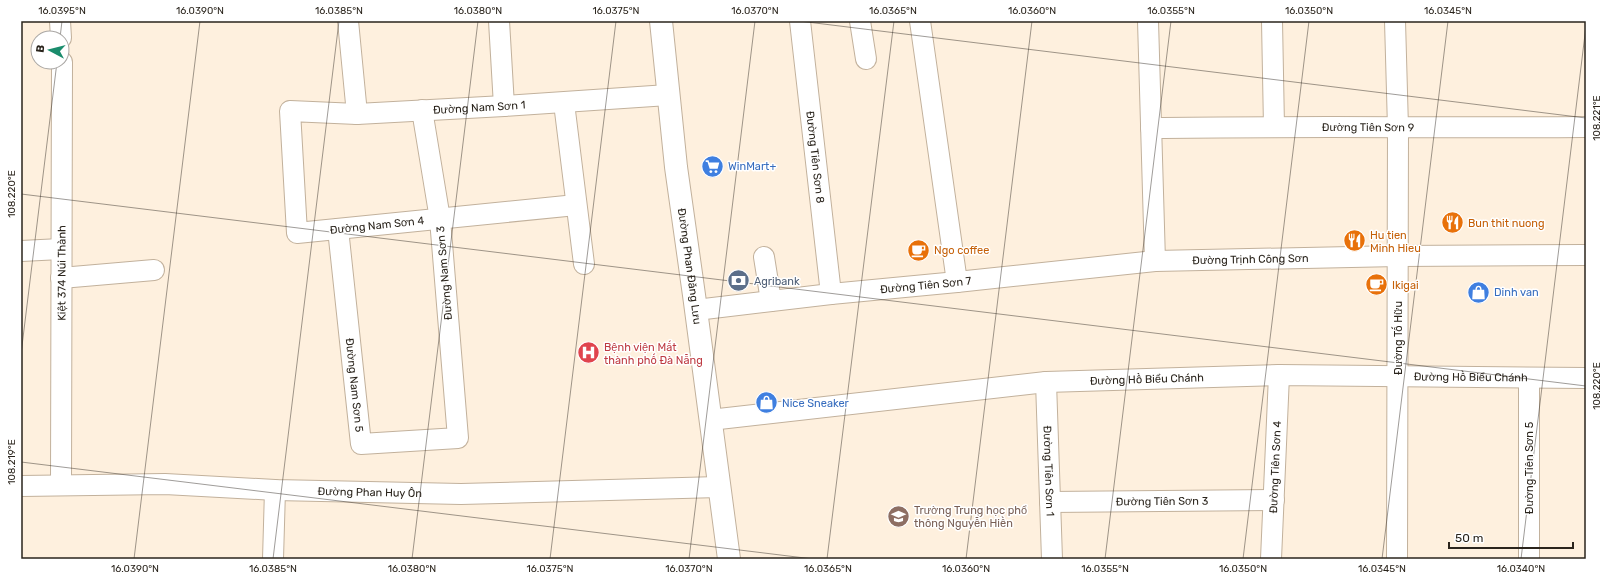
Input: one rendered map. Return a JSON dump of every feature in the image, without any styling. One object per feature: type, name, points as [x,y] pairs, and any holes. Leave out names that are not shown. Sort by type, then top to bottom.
[{"type":"street","points":[[348,21],[356,114]]},
{"type":"street","points":[[499,21],[504,106]]},
{"type":"street","name":"Đường Phan Đăng Lưu","points":[[661,21],[676,167],[729,559]]},
{"type":"street","name":"Đường Tiên Sơn 8","points":[[800,21],[831,294]]},
{"type":"street","points":[[860,21],[866,59]]},
{"type":"street","points":[[920,21],[957,282]]},
{"type":"street","points":[[1148,21],[1155,261]]},
{"type":"street","points":[[1272,21],[1274,126]]},
{"type":"street","name":"Đường Tố Hữu","points":[[1395,21],[1398,128],[1397,559]]},
{"type":"street","name":"Kiệt 374 Núi Thành","points":[[61,485],[62,70]]},
{"type":"street","name":"Đường Nam Sơn 1","points":[[297,233],[290,111],[356,114],[564,103],[668,95]]},
{"type":"street","points":[[564,103],[584,264]]},
{"type":"street","name":"Đường Nam Sơn 3","points":[[422,110],[440,219],[458,438]]},
{"type":"street","name":"Đường Tiên Sơn 9","points":[[1151,128],[1274,126],[1398,128],[1586,127]]},
{"type":"street","name":"Đường Nam Sơn 4","points":[[297,233],[576,205]]},
{"type":"street","name":"Đường Nam Sơn 5","points":[[338,229],[361,444],[458,438]]},
{"type":"street","points":[[21,251],[61,249]]},
{"type":"street","name":"Đường Trịnh Công Sơn","points":[[1155,261],[1398,256],[1586,255]]},
{"type":"street","points":[[764,258],[771,301]]},
{"type":"street","name":"Đường Tiên Sơn 7","points":[[696,310],[831,294],[1155,261]]},
{"type":"street","points":[[61,278],[154,270]]},
{"type":"street","name":"Đường Hồ Biểu Chánh","points":[[710,420],[1046,382],[1279,375],[1586,378]]},
{"type":"street","name":"Đường Tiên Sơn 4","points":[[1271,559],[1279,375]]},
{"type":"street","name":"Đường Tiên Sơn 5","points":[[1529,378],[1529,559]]},
{"type":"street","name":"Đường Tiên Sơn 1","points":[[1046,382],[1052,559]]},
{"type":"street","name":"Đường Phan Huy Ôn","points":[[21,486],[165,484],[275,490],[461,494],[719,487]]},
{"type":"street","points":[[273,559],[275,490]]},
{"type":"street","name":"Đường Tiên Sơn 3","points":[[1050,502],[1274,500]]},
{"type":"place","name":"WinMart+","points":[[712,166]]},
{"type":"place","name":"Bun thit nuong","points":[[1452,223]]},
{"type":"place","name":"Hu tien Minh Hieu","points":[[1354,241]]},
{"type":"place","name":"Ngo coffee","points":[[919,250]]},
{"type":"place","name":"Agribank","points":[[739,281]]},
{"type":"place","name":"Ikigai","points":[[1376,285]]},
{"type":"place","name":"Dinh van","points":[[1479,292]]},
{"type":"place","name":"Bệnh viện Mắt thành phố Đà Nẵng","points":[[589,353]]},
{"type":"place","name":"Nice Sneaker","points":[[767,403]]},
{"type":"place","name":"Trường Trung học phổ thông Nguyễn Hiền","points":[[899,516]]}]
